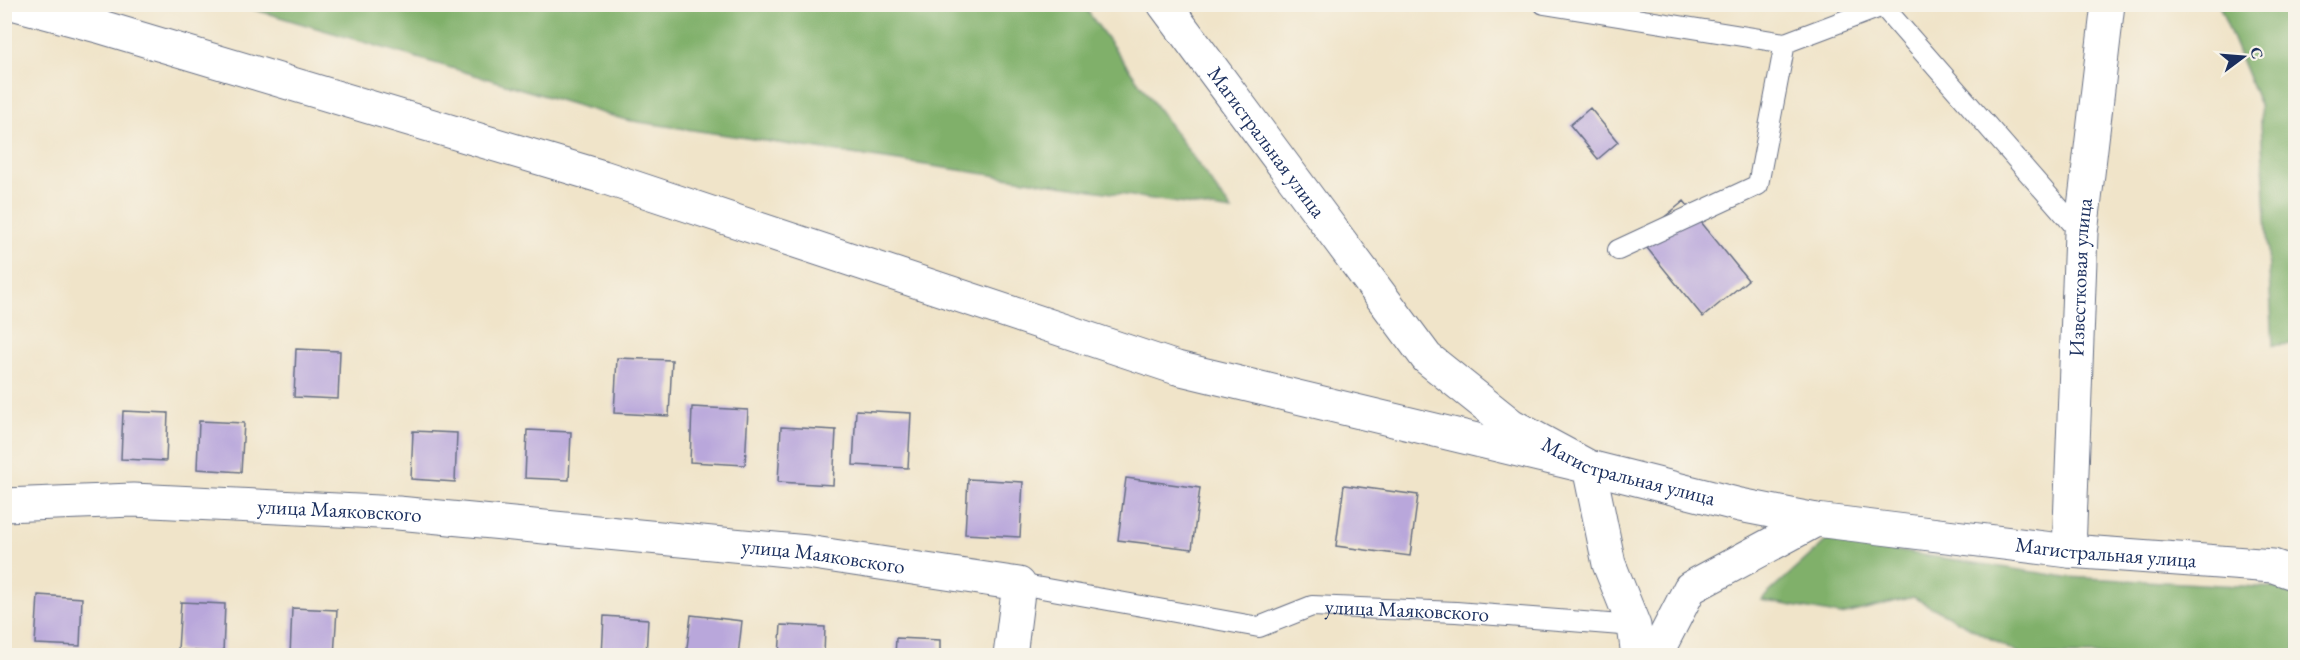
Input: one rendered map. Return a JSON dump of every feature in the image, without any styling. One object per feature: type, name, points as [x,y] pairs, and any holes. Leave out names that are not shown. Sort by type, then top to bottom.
[{"type":"street","points":[[16,4],[98,26],[603,177],[1177,368],[1589,467],[1609,564],[1636,641]]},
{"type":"street","name":"Магистральная улица","points":[[1164,4],[1427,358],[1511,425],[1589,467],[1740,505],[1816,520],[2069,551],[2274,566],[2295,574]]},
{"type":"street","name":"Известковая улица","points":[[2069,551],[2081,233],[2108,4]]},
{"type":"street","name":"улица Маяковского","points":[[4,505],[133,500],[398,513],[807,552],[1019,584]]},
{"type":"street","points":[[1655,656],[1690,588],[1816,520]]},
{"type":"street","points":[[1010,656],[1019,584]]},
{"type":"lane","points":[[1544,4],[1785,43],[1882,5],[2081,233]]},
{"type":"lane","points":[[1618,250],[1758,185],[1785,43]]},
{"type":"lane","name":"улица Маяковского","points":[[1019,584],[1259,627],[1312,606],[1456,612],[1636,641]]},
{"type":"green space","points":[[239,5],[1083,5],[1232,211],[626,120]]},
{"type":"green space","points":[[2219,5],[2295,5],[2295,344],[2273,345],[2260,105]]},
{"type":"green space","points":[[1827,540],[2066,577],[2278,588],[2295,594],[2295,655],[2021,655],[1913,597],[1841,615],[1761,600]]},
{"type":"building","points":[[1590,108],[1618,142],[1598,159],[1570,125]]},
{"type":"building","points":[[1684,201],[1748,280],[1703,317],[1639,238]]},
{"type":"building","points":[[296,349],[340,351],[338,399],[294,397]]},
{"type":"building","points":[[617,358],[672,360],[669,416],[614,413]]},
{"type":"building","points":[[692,407],[748,410],[745,465],[690,462]]},
{"type":"building","points":[[856,410],[911,413],[908,468],[853,465]]},
{"type":"building","points":[[123,411],[168,413],[166,461],[121,459]]},
{"type":"building","points":[[199,421],[244,423],[241,472],[197,469]]},
{"type":"building","points":[[781,427],[836,430],[833,485],[778,482]]},
{"type":"building","points":[[527,430],[571,432],[569,480],[525,478]]},
{"type":"building","points":[[413,431],[457,433],[455,482],[411,479]]},
{"type":"building","points":[[1126,478],[1200,488],[1192,549],[1118,540]]},
{"type":"building","points":[[968,479],[1023,482],[1020,537],[965,534]]},
{"type":"building","points":[[1344,485],[1418,495],[1410,556],[1336,546]]},
{"type":"building","points":[[38,595],[82,598],[80,646],[35,644]]},
{"type":"building","points":[[181,602],[225,604],[223,653],[178,650]]},
{"type":"building","points":[[292,608],[337,610],[334,656],[290,656]]},
{"type":"building","points":[[691,615],[742,621],[738,656],[686,656]]},
{"type":"building","points":[[604,616],[648,619],[646,656],[602,656]]},
{"type":"building","points":[[781,625],[825,627],[824,656],[779,656]]},
{"type":"building","points":[[896,638],[940,640],[940,656],[895,656]]}]
